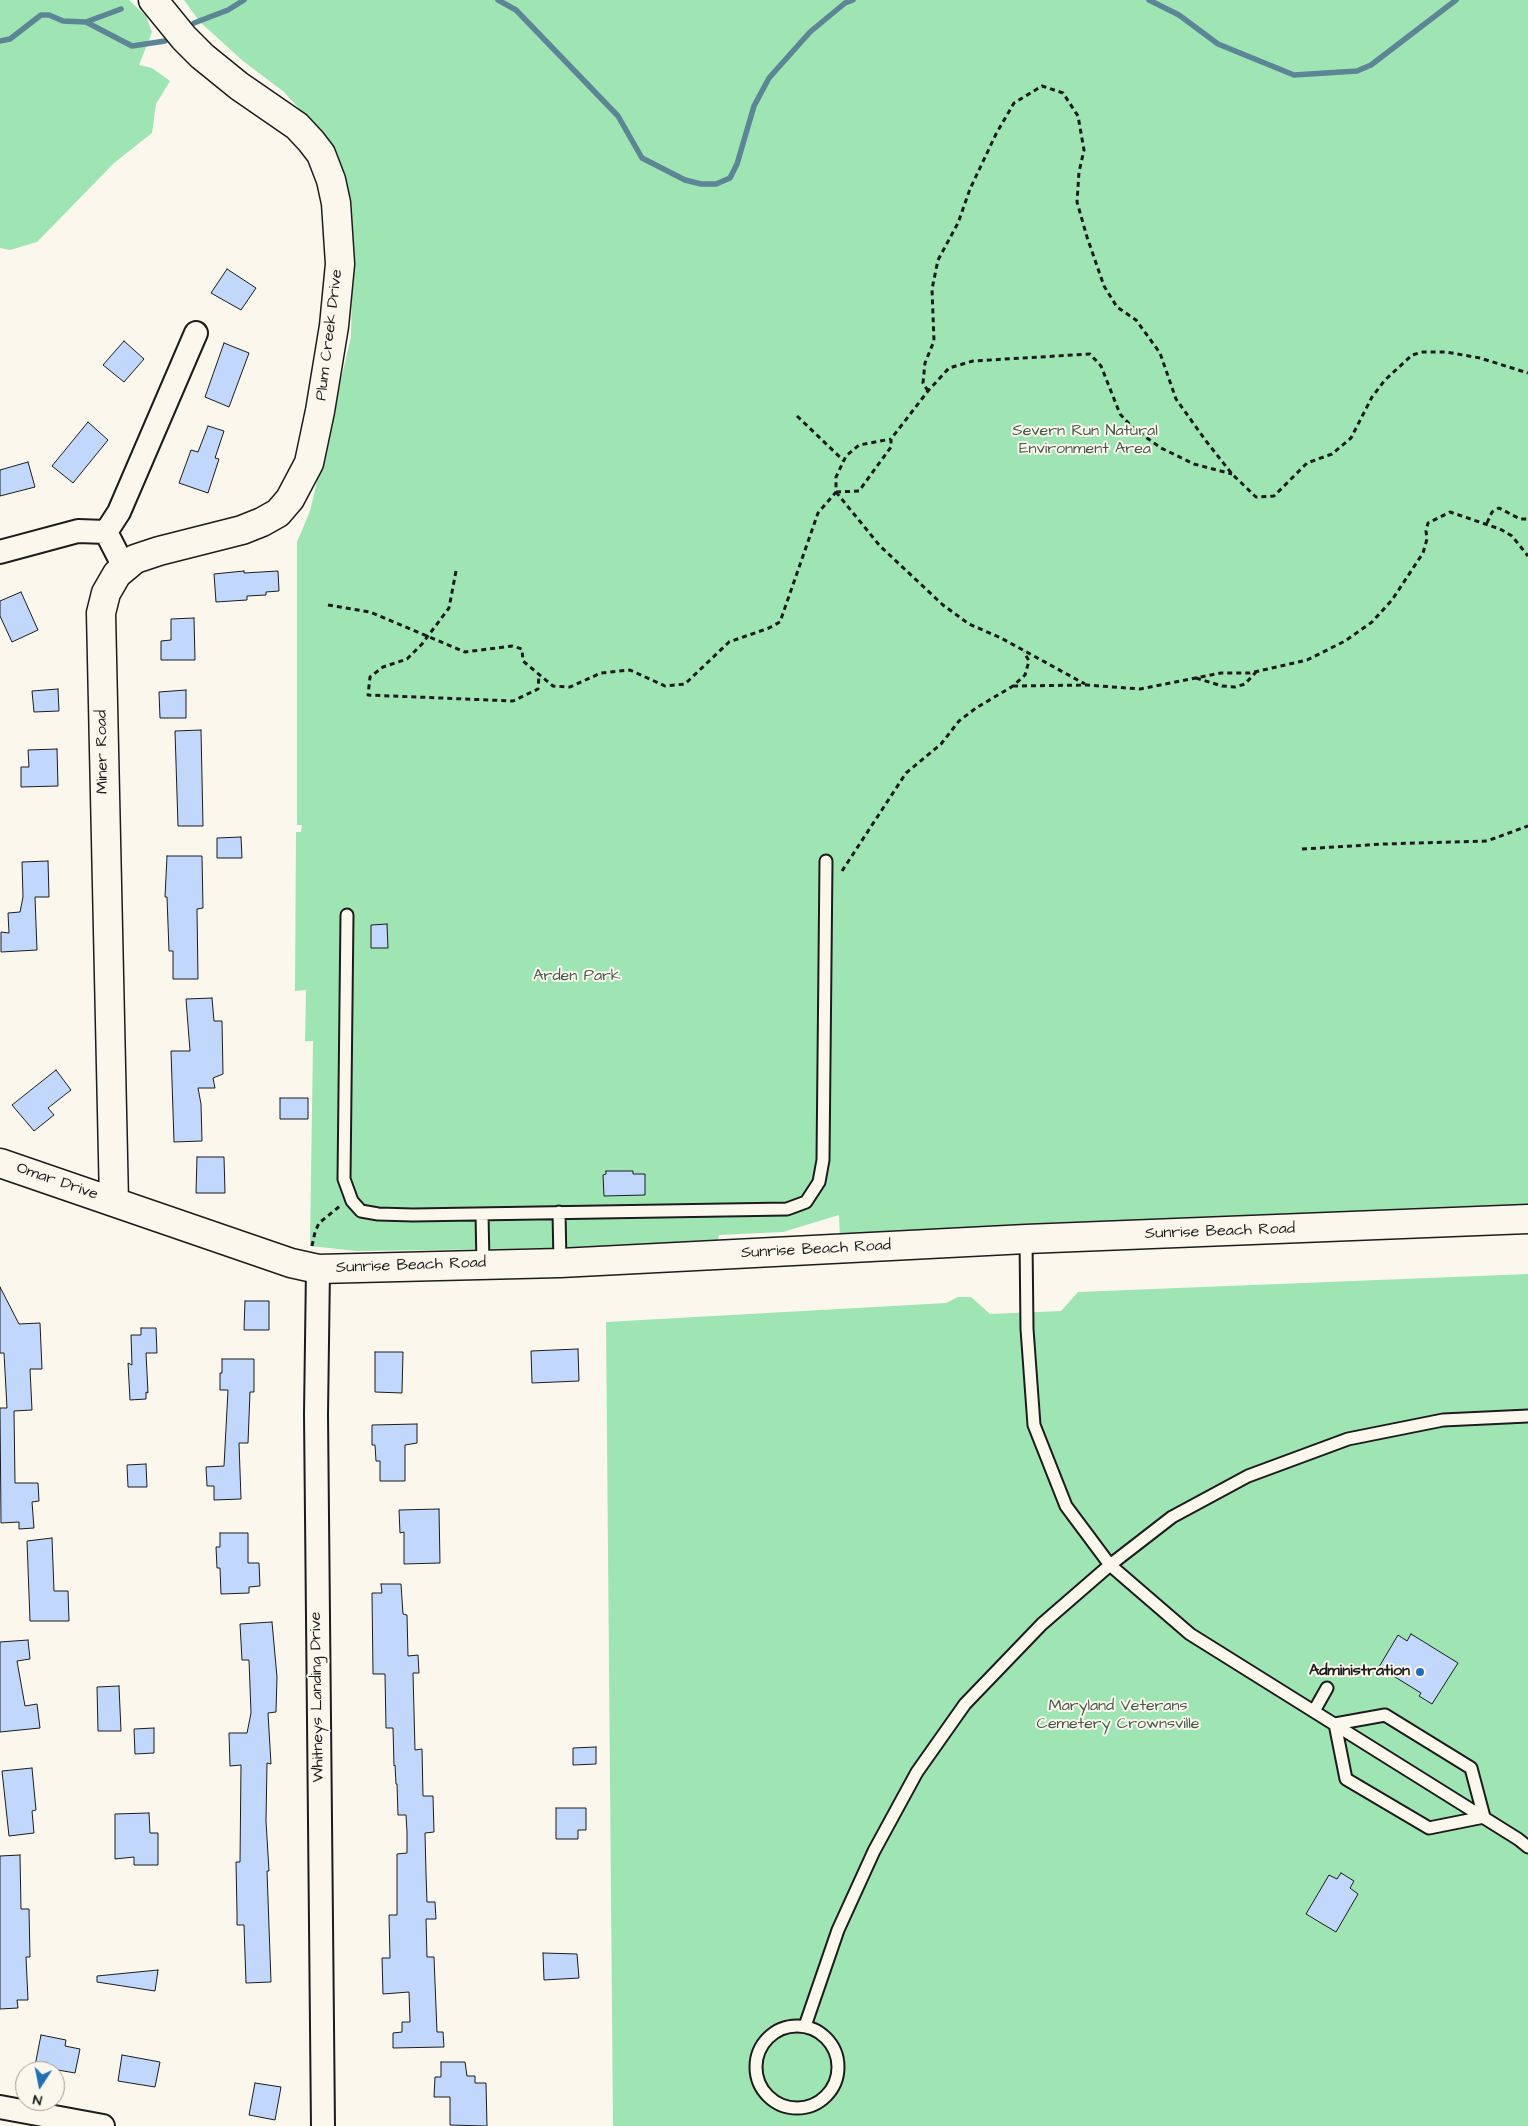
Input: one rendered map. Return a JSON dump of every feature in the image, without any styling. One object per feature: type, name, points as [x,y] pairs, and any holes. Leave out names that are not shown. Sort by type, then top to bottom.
[{"type":"street","name":"Plum Creek Drive","points":[[124,567],[135,558],[242,530],[262,522],[278,513],[298,488],[309,463],[320,410],[334,326],[340,264],[336,203],[331,180],[321,154],[311,141],[285,117],[239,86],[202,56],[184,38],[153,0]]},
{"type":"street","points":[[106,532],[118,512],[196,333]]},
{"type":"street","points":[[0,552],[78,531],[106,532]]},
{"type":"street","points":[[106,532],[124,567]]},
{"type":"street","name":"Miner Road","points":[[114,1202],[101,614],[106,594],[117,574],[124,567]]},
{"type":"street","name":"Omar Drive","points":[[0,1162],[114,1202]]},
{"type":"street","name":"Sunrise Beach Road","points":[[114,1202],[291,1263],[318,1269],[560,1263],[1026,1240],[1528,1219]]},
{"type":"street","name":"Whitneys Landing Drive","points":[[318,1269],[316,1424],[323,2126]]},
{"type":"street","points":[[0,2107],[103,2126]]},
{"type":"lane","points":[[347,915],[344,1179],[352,1201],[361,1211],[378,1214],[482,1214],[787,1209],[806,1202],[819,1182],[823,1160],[826,861]]},
{"type":"lane","points":[[559,1212],[560,1263]]},
{"type":"lane","points":[[482,1214],[483,1264]]},
{"type":"lane","points":[[1026,1240],[1027,1329],[1034,1425],[1066,1506],[1110,1565],[1190,1634],[1484,1817],[1528,1847]]},
{"type":"lane","points":[[804,2026],[838,1930],[874,1851],[917,1772],[965,1704],[1042,1624],[1110,1565],[1172,1517],[1248,1476],[1339,1443],[1443,1420],[1528,1416]]},
{"type":"lane","points":[[1314,1711],[1327,1688]]},
{"type":"lane","points":[[1335,1724],[1385,1715],[1471,1768],[1484,1817]]},
{"type":"lane","points":[[1335,1724],[1346,1780],[1429,1828],[1484,1817]]},
{"type":"lane","points":[[788,2026],[804,2026],[819,2032],[831,2044],[837,2058],[837,2075],[831,2089],[820,2101],[805,2107],[789,2107],[774,2101],[762,2090],[756,2075],[756,2059],[762,2044],[773,2033],[788,2026]]},
{"type":"path","points":[[928,391],[923,383],[926,363],[934,341],[932,288],[938,260],[958,223],[970,190],[996,134],[1014,102],[1042,86],[1063,92],[1078,116],[1084,150],[1079,172],[1077,202],[1104,286],[1117,306],[1136,320],[1160,353],[1176,399],[1232,474],[1256,497],[1274,496],[1307,463],[1332,454],[1351,438],[1372,397],[1385,380],[1412,355],[1423,352],[1446,352],[1480,358],[1528,373]]},
{"type":"path","points":[[328,605],[370,612],[465,652],[512,646],[522,649],[524,662],[553,686],[570,687],[602,673],[630,670],[665,686],[685,684],[729,642],[769,628],[780,622],[818,513],[836,492],[860,491],[891,447],[891,439],[928,391],[950,368],[974,360],[1090,354],[1101,366],[1120,414],[1133,428],[1161,448],[1194,464],[1232,474]]},
{"type":"path","points":[[797,416],[844,461]]},
{"type":"path","points":[[891,439],[859,445],[846,456],[836,478],[836,492],[880,546],[943,605],[969,624],[1001,638],[1087,685]]},
{"type":"path","points":[[1487,523],[1492,512],[1499,508],[1520,519],[1528,519]]},
{"type":"path","points":[[1013,686],[1087,685],[1140,689],[1159,683],[1221,673],[1256,672],[1307,660],[1345,642],[1372,622],[1392,600],[1422,553],[1427,539],[1428,523],[1450,512],[1487,523],[1512,536],[1528,556]]},
{"type":"path","points":[[456,571],[449,608],[428,636],[407,659],[383,667],[370,677],[368,695],[514,701],[538,689],[539,675]]},
{"type":"path","points":[[826,894],[906,773],[941,744],[959,721],[976,708],[1013,686],[1025,676],[1029,660],[1024,652]]},
{"type":"path","points":[[1196,678],[1222,686],[1235,687],[1245,684],[1256,672]]},
{"type":"path","points":[[1302,849],[1487,841],[1528,826]]},
{"type":"path","points":[[318,1269],[311,1255],[315,1232],[319,1223],[338,1207],[352,1201]]},
{"type":"green space","points":[[0,0],[129,0],[146,16],[152,32],[139,65],[152,68],[170,81],[156,104],[152,133],[114,163],[37,242],[10,250],[0,248]]},
{"type":"green space","name":"Severn Run Natural Environment Area","points":[[184,0],[1528,0],[1528,1213],[840,1241],[839,1215],[783,1232],[719,1235],[717,1246],[357,1251],[310,1246],[313,1041],[305,1041],[306,990],[295,991],[296,832],[301,832],[302,825],[297,825],[297,542],[310,511],[351,337],[353,227],[343,170],[332,145],[284,92],[243,61],[200,22]]},
{"type":"green space","name":"Maryland Veterans Cemetery Crownsville","points":[[1528,1274],[1528,2126],[613,2126],[606,1322],[946,1303],[958,1297],[971,1297],[990,1314],[1061,1311],[1078,1292]]},
{"type":"building","points":[[227,269],[256,288],[241,310],[211,293]]},
{"type":"building","points":[[124,341],[144,359],[124,382],[103,365]]},
{"type":"building","points":[[224,343],[249,353],[229,407],[205,397]]},
{"type":"building","points":[[88,422],[108,440],[73,483],[52,466]]},
{"type":"building","points":[[208,426],[224,431],[215,458],[219,459],[208,493],[179,483],[191,450],[198,452]]},
{"type":"building","points":[[28,462],[35,487],[0,496],[0,470]]},
{"type":"building","points":[[244,571],[244,573],[278,571],[279,591],[266,592],[266,595],[247,596],[247,600],[216,602],[214,574]]},
{"type":"building","points":[[21,592],[38,630],[12,642],[0,616],[0,601]]},
{"type":"building","points":[[194,618],[195,660],[161,660],[161,641],[171,640],[171,619]]},
{"type":"building","points":[[58,689],[59,711],[34,712],[32,691]]},
{"type":"building","points":[[186,690],[186,718],[160,718],[159,692]]},
{"type":"building","points":[[201,730],[203,826],[178,826],[175,731]]},
{"type":"building","points":[[57,749],[58,786],[21,787],[21,767],[29,767],[28,750]]},
{"type":"building","points":[[241,837],[242,858],[217,858],[217,838]]},
{"type":"building","points":[[167,856],[202,856],[203,908],[197,909],[198,979],[173,979],[173,951],[169,951],[167,897],[165,897]]},
{"type":"building","points":[[48,861],[49,897],[35,897],[37,950],[1,952],[1,932],[9,933],[8,913],[20,912],[23,897],[22,862]]},
{"type":"building","points":[[387,924],[388,948],[371,948],[371,925]]},
{"type":"building","points":[[212,998],[214,1021],[222,1021],[223,1074],[213,1078],[215,1088],[198,1088],[201,1104],[202,1141],[174,1142],[171,1051],[190,1051],[186,999]]},
{"type":"building","points":[[56,1070],[71,1090],[48,1108],[54,1115],[34,1131],[12,1105]]},
{"type":"building","points":[[280,1098],[308,1098],[308,1119],[280,1119]]},
{"type":"building","points":[[197,1157],[224,1157],[225,1193],[196,1193]]},
{"type":"building","points":[[606,1171],[633,1171],[633,1174],[645,1174],[645,1195],[604,1196],[603,1175],[606,1174]]},
{"type":"building","points":[[0,1287],[19,1324],[40,1323],[42,1369],[30,1369],[32,1410],[14,1411],[15,1483],[38,1483],[39,1501],[32,1502],[34,1528],[19,1529],[19,1522],[1,1523],[0,1408],[7,1408],[4,1353],[0,1353]]},
{"type":"building","points":[[245,1301],[269,1301],[269,1330],[244,1330]]},
{"type":"building","points":[[141,1328],[156,1328],[157,1353],[146,1353],[148,1393],[146,1392],[146,1399],[130,1400],[128,1363],[132,1365],[131,1335],[141,1335]]},
{"type":"building","points":[[578,1349],[579,1381],[532,1383],[531,1351]]},
{"type":"building","points":[[375,1352],[403,1352],[402,1393],[375,1392]]},
{"type":"building","points":[[222,1359],[254,1359],[254,1392],[250,1392],[248,1443],[239,1443],[241,1499],[214,1500],[214,1486],[207,1486],[206,1467],[224,1466],[228,1390],[220,1390]]},
{"type":"building","points":[[417,1424],[417,1443],[405,1445],[405,1481],[380,1481],[380,1461],[376,1461],[375,1445],[372,1445],[372,1425]]},
{"type":"building","points":[[146,1464],[147,1487],[128,1487],[127,1465]]},
{"type":"building","points":[[439,1509],[440,1563],[404,1564],[404,1532],[400,1533],[399,1510]]},
{"type":"building","points":[[220,1533],[248,1533],[248,1563],[259,1563],[260,1586],[249,1587],[249,1593],[221,1594],[220,1568],[217,1568],[216,1547],[220,1547]]},
{"type":"building","points":[[52,1538],[54,1591],[68,1591],[69,1621],[30,1621],[27,1541]]},
{"type":"building","points":[[381,1584],[401,1584],[403,1614],[407,1615],[408,1656],[418,1655],[419,1673],[413,1673],[415,1750],[422,1749],[423,1796],[433,1796],[434,1832],[425,1833],[427,1902],[435,1902],[436,1919],[426,1919],[427,1957],[434,1957],[437,2032],[443,2032],[444,2047],[393,2048],[393,2033],[402,2032],[402,2022],[410,2022],[409,1992],[383,1994],[382,1958],[390,1958],[389,1915],[397,1915],[397,1854],[407,1853],[407,1832],[406,1815],[398,1815],[393,1728],[386,1728],[385,1674],[373,1674],[372,1593],[382,1593]]},
{"type":"building","points":[[272,1622],[277,1677],[276,1712],[268,1713],[271,1764],[267,1763],[266,1821],[271,1982],[246,1983],[244,1925],[237,1925],[236,1862],[240,1862],[241,1765],[230,1766],[229,1733],[247,1733],[251,1713],[249,1660],[242,1660],[240,1624]]},
{"type":"building","name":"Administration","points":[[1411,1634],[1458,1663],[1432,1704],[1419,1696],[1421,1693],[1379,1667],[1398,1635],[1407,1641]]},
{"type":"building","points":[[28,1640],[30,1659],[17,1661],[25,1706],[37,1704],[40,1728],[0,1732],[0,1642]]},
{"type":"building","points":[[119,1686],[121,1731],[98,1731],[97,1687]]},
{"type":"building","points":[[154,1728],[154,1753],[135,1754],[134,1729]]},
{"type":"building","points":[[596,1747],[596,1764],[573,1765],[573,1748]]},
{"type":"building","points":[[32,1768],[36,1810],[32,1811],[34,1833],[9,1836],[2,1771]]},
{"type":"building","points":[[556,1808],[586,1808],[586,1830],[578,1830],[578,1839],[556,1839]]},
{"type":"building","points":[[149,1813],[150,1833],[158,1833],[158,1865],[134,1865],[134,1857],[115,1859],[115,1814]]},
{"type":"building","points":[[20,1855],[21,1909],[29,1909],[30,1957],[26,1957],[28,2000],[17,2000],[18,2008],[0,2009],[0,1856]]},
{"type":"building","points":[[1341,1873],[1354,1881],[1350,1888],[1358,1894],[1336,1932],[1306,1914],[1329,1875],[1337,1879]]},
{"type":"building","points":[[543,1953],[577,1954],[579,1978],[544,1980]]},
{"type":"building","points":[[158,1970],[155,1991],[97,1982],[97,1976]]},
{"type":"building","points":[[41,2035],[66,2040],[65,2046],[80,2049],[75,2073],[65,2071],[65,2061],[36,2061]]},
{"type":"building","points":[[122,2055],[160,2062],[155,2087],[118,2081]]},
{"type":"building","points":[[441,2062],[465,2062],[467,2076],[475,2076],[475,2083],[486,2083],[487,2126],[450,2125],[450,2097],[434,2097],[435,2077],[441,2077]]},
{"type":"building","points":[[255,2083],[281,2087],[275,2120],[249,2115]]},
{"type":"waterway","points":[[194,23],[228,10],[244,0]]},
{"type":"waterway","points":[[498,0],[516,10],[618,116],[642,158],[685,180],[701,184],[716,184],[730,178],[737,164],[754,106],[769,78],[810,32],[845,3],[853,0]]},
{"type":"waterway","points":[[1149,0],[1179,15],[1218,44],[1294,75],[1357,71],[1371,65],[1456,0]]},
{"type":"waterway","points":[[86,22],[121,9]]},
{"type":"waterway","points":[[0,41],[10,39],[41,15],[49,15],[63,21],[86,22],[132,46],[165,41]]},
{"type":"place","name":"Administration","points":[[1420,1672]]},
{"type":"park label","name":"Arden Park","points":[[577,977]]}]
